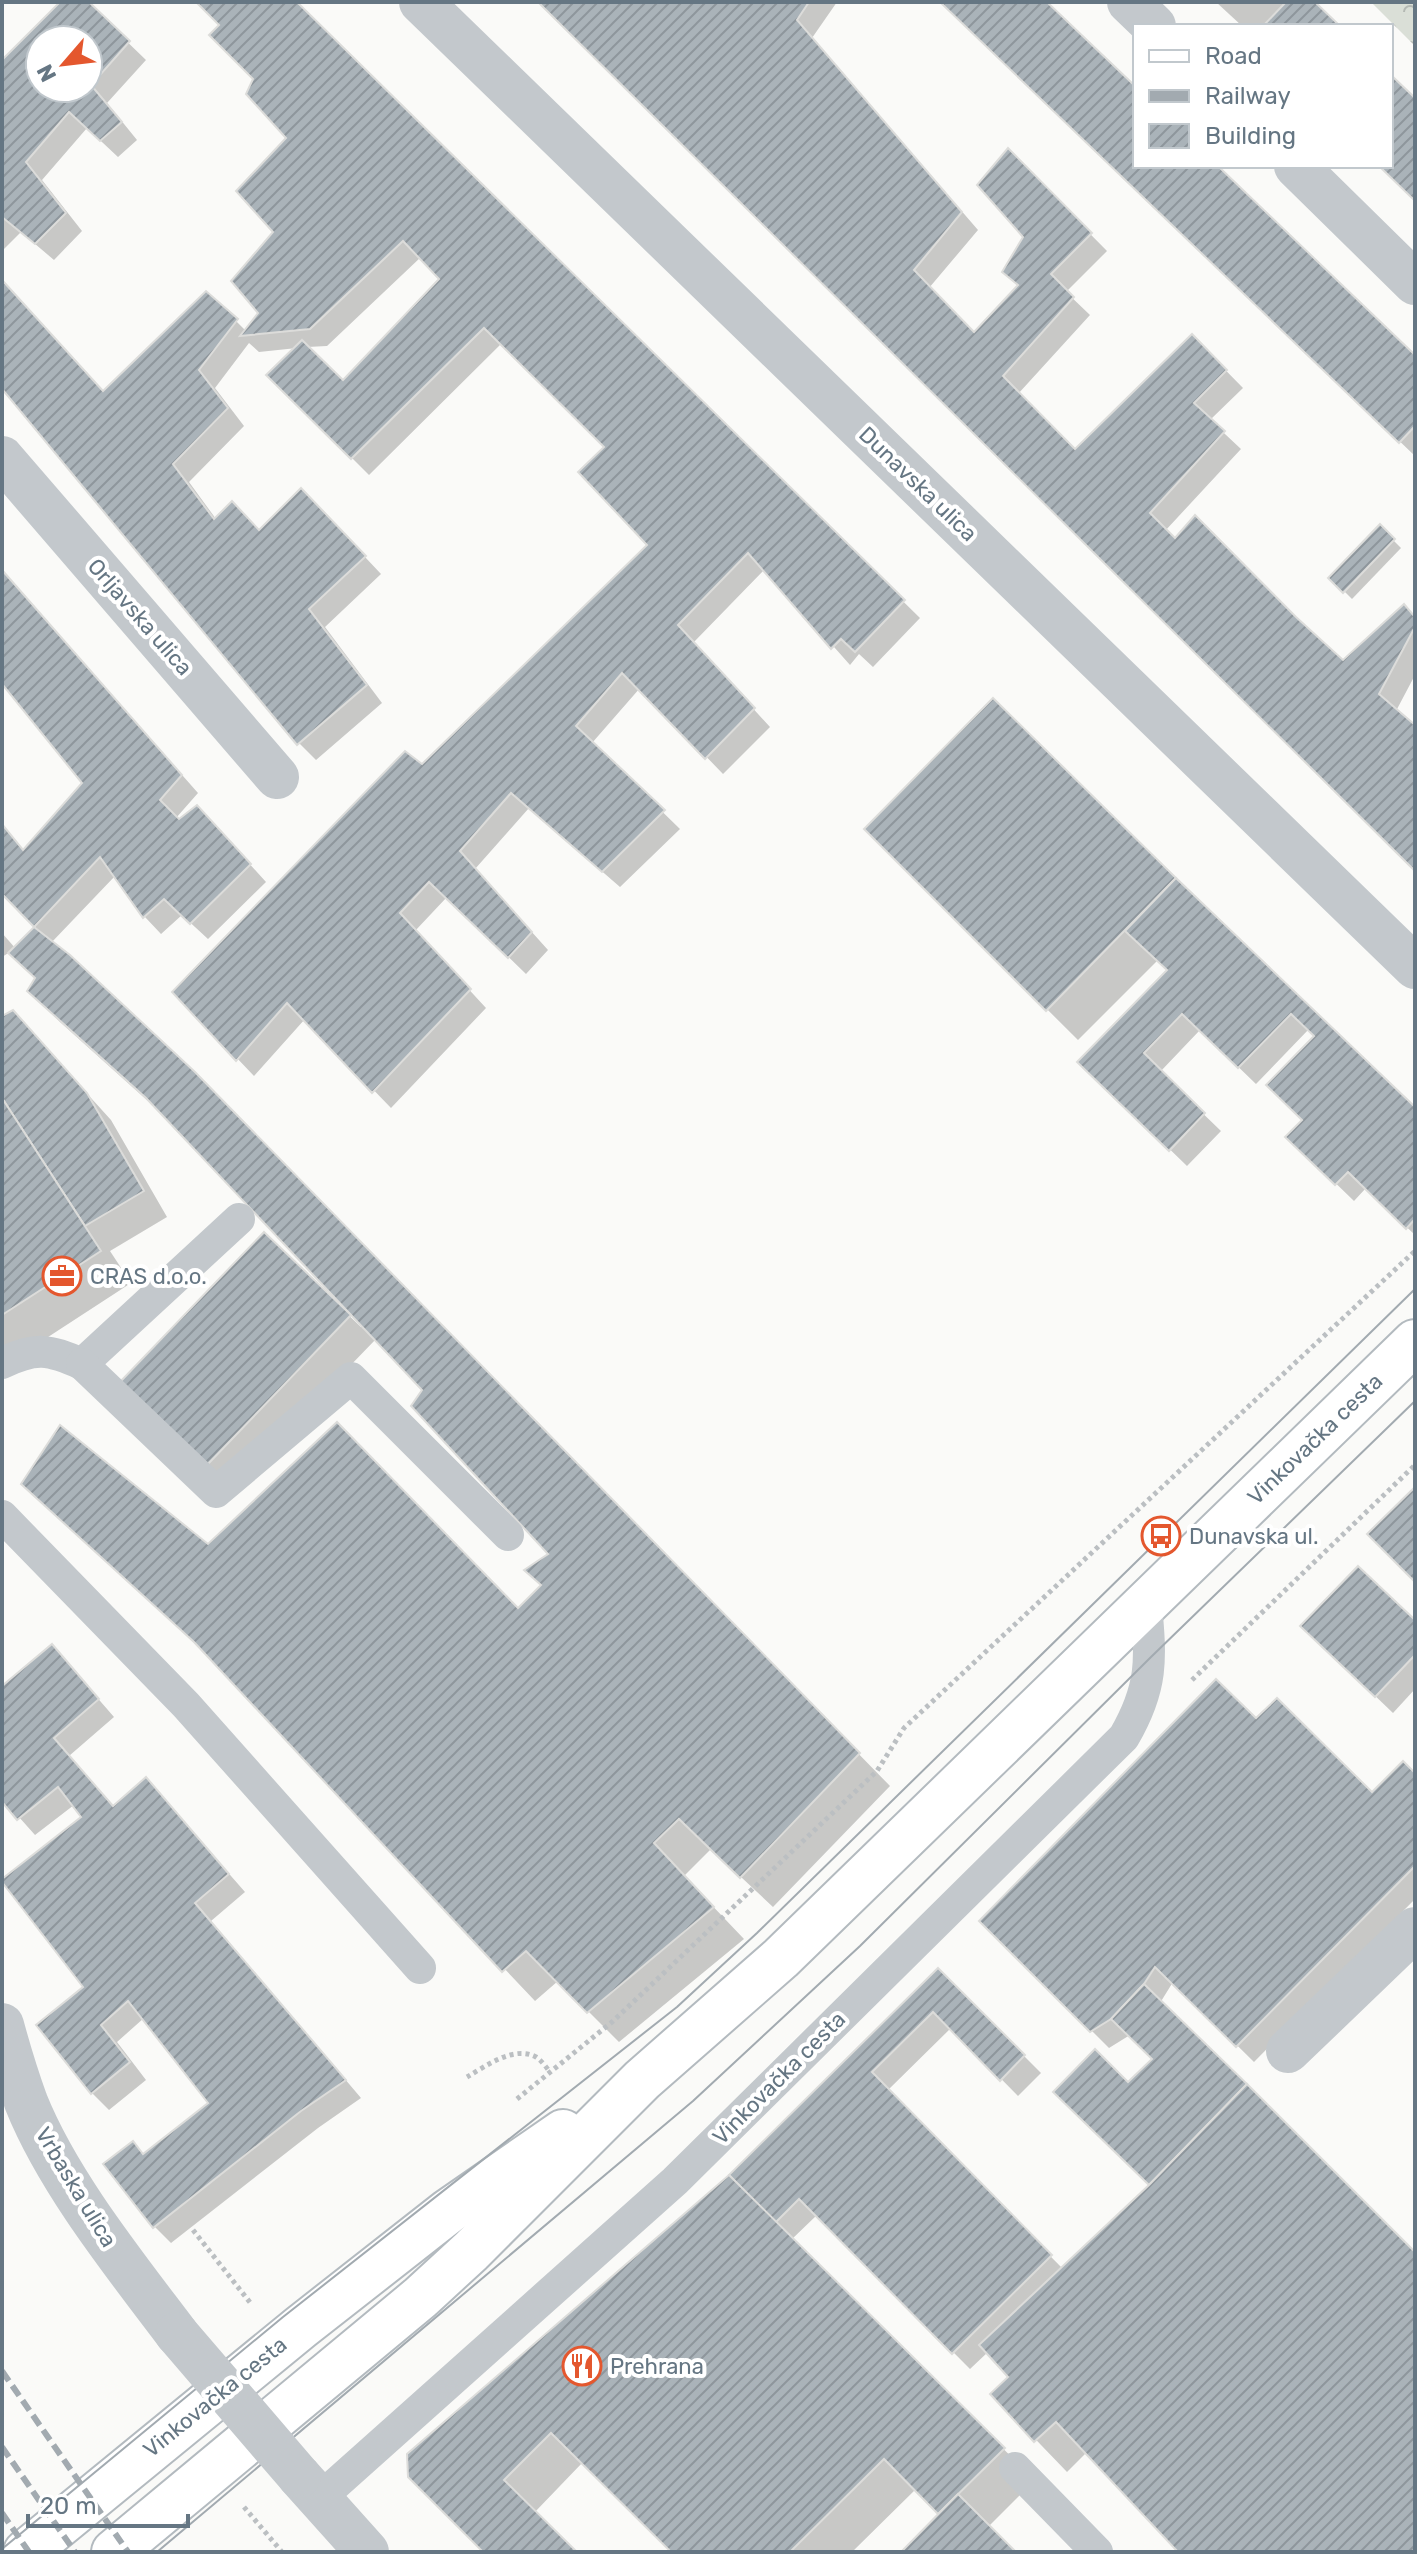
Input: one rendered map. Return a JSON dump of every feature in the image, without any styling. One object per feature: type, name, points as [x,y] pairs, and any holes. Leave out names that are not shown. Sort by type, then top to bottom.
[{"type":"main road","name":"Vinkovačka cesta","points":[[114,2552],[421,2297],[471,2251],[642,2080],[781,1958],[1415,1342]]},
{"type":"main road","name":"Vinkovačka cesta","points":[[26,2552],[301,2327],[449,2211],[642,2080]]},
{"type":"street","name":"Dunavska ulica","points":[[421,2],[1415,967]]},
{"type":"street","points":[[1129,2],[1152,24]]},
{"type":"street","points":[[1298,168],[1415,283]]},
{"type":"street","name":"Orljavska ulica","points":[[2,458],[277,777]]},
{"type":"street","points":[[1288,2051],[1415,1929]]},
{"type":"street","name":"Vrbaska ulica","points":[[2,2025],[27,2104],[57,2162],[92,2218],[177,2334],[367,2552]]},
{"type":"lane","points":[[82,1364],[239,1219]]},
{"type":"lane","points":[[2,1363],[23,1353],[52,1352],[82,1364],[216,1492],[351,1378],[508,1535]]},
{"type":"lane","points":[[2,1516],[186,1705],[420,1968]]},
{"type":"lane","name":"Vinkovačka cesta","points":[[309,2487],[675,2181],[1124,1737],[1138,1712],[1149,1670],[1151,1657],[1146,1604]]},
{"type":"lane","points":[[1015,2468],[1097,2552]]},
{"type":"path","points":[[513,2101],[612,2022],[658,1979],[877,1771],[904,1728],[1415,1251]]},
{"type":"path","points":[[1182,1689],[1415,1465]]},
{"type":"path","points":[[467,2077],[503,2057],[522,2054],[537,2058],[550,2072]]},
{"type":"path","points":[[193,2230],[254,2308]]},
{"type":"path","points":[[243,2506],[282,2552]]},
{"type":"green space","points":[[1371,2],[1415,2],[1415,46]]},
{"type":"building","points":[[60,2],[89,2],[130,41],[104,70],[104,24],[38,24]]},
{"type":"building","points":[[196,2],[297,2],[905,600],[855,652],[841,639],[831,649],[748,553],[678,625],[755,708],[705,759],[622,673],[576,726],[665,810],[602,872],[511,793],[460,851],[532,932],[508,958],[429,882],[400,913],[471,989],[372,1093],[287,1003],[236,1061],[172,992],[405,751],[422,764],[647,545],[578,472],[604,447],[484,328],[351,459],[266,375],[302,340],[343,380],[439,279],[403,241],[310,329],[240,336],[258,313],[231,281],[273,232],[236,191],[286,138],[246,94],[253,79],[209,35],[219,25]]},
{"type":"building","points":[[538,2],[809,2],[797,20],[962,212],[914,270],[974,332],[1018,285],[1002,272],[1023,237],[977,185],[1008,148],[1092,233],[1051,274],[1074,297],[1003,376],[1075,449],[1192,334],[1227,370],[1194,403],[1225,431],[1150,513],[1175,538],[1195,515],[1343,660],[1404,604],[1415,617],[1415,627],[1379,694],[1415,725],[1415,871]]},
{"type":"building","points":[[940,2],[1047,2],[1133,84],[1133,168],[1220,168],[1415,355],[1415,426],[1399,443]]},
{"type":"building","points":[[1286,2],[1315,2],[1338,24],[1265,24]]},
{"type":"building","points":[[24,38],[24,104],[104,104],[104,101],[122,122],[100,141],[69,112],[26,162],[66,213],[35,244],[2,217],[2,60]]},
{"type":"building","points":[[1393,77],[1415,98],[1415,201],[1381,168],[1393,168]]},
{"type":"building","points":[[2,280],[103,391],[206,291],[238,319],[199,370],[228,408],[173,464],[214,519],[232,501],[259,530],[301,488],[366,556],[309,609],[367,685],[297,745],[2,389]]},
{"type":"building","points":[[1380,524],[1395,539],[1343,593],[1328,578]]},
{"type":"building","points":[[2,570],[182,775],[160,800],[179,819],[197,805],[251,864],[190,924],[164,899],[143,918],[100,857],[34,927],[2,894],[2,824],[23,850],[82,783],[2,684]]},
{"type":"building","points":[[993,698],[1176,878],[1046,1011],[864,829]]},
{"type":"building","points":[[1176,878],[1415,1107],[1415,1219],[1406,1229],[1348,1172],[1335,1185],[1285,1137],[1302,1120],[1266,1085],[1314,1036],[1291,1014],[1238,1068],[1182,1014],[1144,1053],[1205,1113],[1169,1151],[1077,1062],[1167,970],[1125,931]]},
{"type":"building","points":[[34,927],[70,955],[195,1072],[860,1753],[740,1878],[679,1819],[654,1843],[714,1907],[587,2013],[526,1951],[502,1972],[194,1642],[21,1484],[60,1425],[208,1544],[337,1422],[518,1608],[541,1585],[524,1570],[548,1554],[411,1406],[422,1390],[146,1098],[27,991],[35,978],[8,953]]},
{"type":"building","points":[[13,1010],[87,1093],[144,1191],[85,1226],[2,1098],[2,1016]]},
{"type":"building","points":[[2,1098],[101,1251],[2,1315]]},
{"type":"building","points":[[264,1232],[351,1315],[207,1465],[120,1382]]},
{"type":"building","points":[[1415,1487],[1415,1582],[1367,1534]]},
{"type":"building","points":[[1358,1566],[1415,1620],[1415,1655],[1375,1697],[1300,1626]]},
{"type":"building","points":[[52,1644],[99,1699],[54,1738],[113,1806],[146,1777],[229,1874],[195,1903],[346,2080],[301,2111],[153,2228],[103,2164],[133,2141],[143,2154],[208,2103],[128,2001],[101,2025],[130,2062],[91,2094],[36,2025],[83,1987],[2,1882],[81,1817],[58,1787],[17,1820],[2,1802],[2,1686]]},
{"type":"building","points":[[1216,1679],[1256,1718],[1277,1698],[1372,1792],[1403,1761],[1415,1773],[1415,1866],[1236,2047],[1155,1967],[1144,1984],[1111,2019],[1090,2032],[979,1921]]},
{"type":"building","points":[[938,1968],[1025,2055],[1000,2081],[933,2012],[872,2072],[1052,2255],[952,2354],[799,2199],[775,2223],[729,2175]]},
{"type":"building","points":[[1144,1984],[1247,2084],[1149,2185],[1053,2092],[1095,2049],[1128,2082],[1152,2059],[1111,2019]]},
{"type":"building","points":[[1247,2084],[1415,2252],[1415,2552],[1178,2552],[1056,2422],[1034,2442],[990,2394],[1008,2377],[979,2345],[1149,2185]]},
{"type":"building","points":[[729,2175],[1005,2448],[938,2514],[884,2459],[790,2552],[671,2552],[551,2433],[504,2480],[577,2552],[483,2552],[408,2477],[407,2454]]},
{"type":"building","points":[[958,2494],[1016,2552],[901,2552]]},
{"type":"tram line","points":[[2,2549],[283,2317],[677,2007],[757,1933],[1415,1289]]},
{"type":"tram line","points":[[157,2552],[693,2101],[860,1946],[1415,1401]]},
{"type":"railway","points":[[2,2371],[128,2552]]},
{"type":"railway","points":[[2,2447],[75,2552]]},
{"type":"railway","points":[[2,2513],[29,2552]]},
{"type":"place","name":"CRAS d.o.o.","points":[[62,1276]]},
{"type":"place","name":"Dunavska ul.","points":[[1161,1536]]},
{"type":"place","name":"Prehrana","points":[[582,2366]]}]
